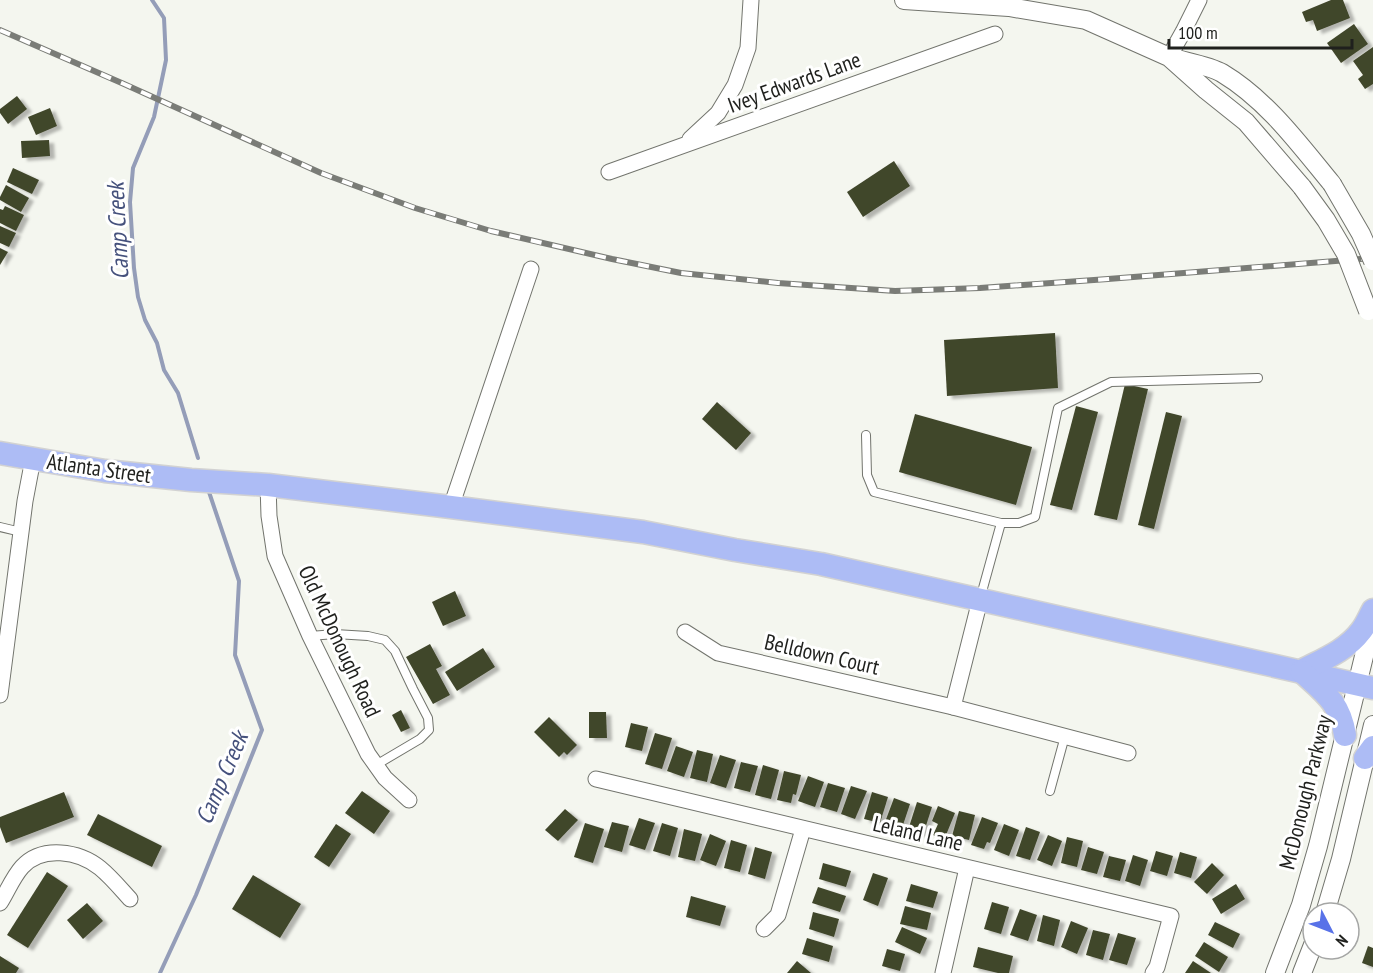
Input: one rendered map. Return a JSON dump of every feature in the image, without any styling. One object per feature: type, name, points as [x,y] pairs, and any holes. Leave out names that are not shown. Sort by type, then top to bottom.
[{"type":"main road","name":"Atlanta Street","points":[[0,453],[105,471],[268,485],[643,532],[821,564],[1365,686]]},
{"type":"main road","points":[[1345,735],[1338,711],[1330,698],[1301,671],[1342,649],[1360,632],[1373,610]]},
{"type":"street","points":[[684,145],[718,113],[735,85],[748,48],[751,0]]},
{"type":"street","points":[[904,0],[1009,7],[1086,20],[1169,57],[1220,72],[1249,92],[1284,126],[1332,184],[1361,234],[1373,261]]},
{"type":"street","points":[[1169,57],[1199,0]]},
{"type":"street","name":"Ivey Edwards Lane","points":[[609,172],[995,34]]},
{"type":"street","points":[[1169,57],[1246,122],[1302,188],[1326,220],[1346,254],[1371,318]]},
{"type":"street","points":[[451,507],[531,269]]},
{"type":"street","points":[[0,695],[4,623],[33,459]]},
{"type":"street","name":"Old McDonough Road","points":[[268,485],[269,516],[275,556],[310,636],[368,754],[385,778],[410,800]]},
{"type":"street","points":[[953,707],[980,600]]},
{"type":"street","name":"McDonough Parkway","points":[[1275,973],[1297,916],[1313,863],[1345,735],[1365,686],[1373,619]]},
{"type":"street","name":"Belldown Court","points":[[685,632],[718,653],[953,707],[1128,753]]},
{"type":"street","points":[[1328,901],[1369,752],[1373,725]]},
{"type":"street","name":"Leland Lane","points":[[596,779],[1171,916],[1157,967],[1153,973]]},
{"type":"street","points":[[764,928],[778,915],[803,829]]},
{"type":"street","points":[[0,903],[17,874],[27,863],[41,855],[58,852],[94,864],[130,899]]},
{"type":"street","points":[[942,973],[967,868]]},
{"type":"lane","points":[[866,435],[867,475],[874,492],[1001,523],[1019,523],[1035,517],[1058,408],[1111,382],[1258,378]]},
{"type":"lane","points":[[980,600],[1001,523]]},
{"type":"lane","points":[[0,527],[21,532]]},
{"type":"lane","points":[[310,636],[335,634],[368,636],[385,640],[395,651],[428,718],[429,730],[420,739],[376,766]]},
{"type":"lane","points":[[1050,791],[1065,736]]},
{"type":"building","points":[[1331,0],[1343,0],[1350,18],[1317,31],[1313,20],[1306,22],[1302,12]]},
{"type":"building","points":[[1354,24],[1368,44],[1341,63],[1327,43]]},
{"type":"building","points":[[1373,47],[1373,84],[1365,89],[1358,79],[1363,75],[1353,61]]},
{"type":"building","points":[[17,96],[27,109],[8,124],[0,113],[0,109]]},
{"type":"building","points":[[50,108],[57,126],[36,135],[28,117]]},
{"type":"building","points":[[49,140],[50,156],[22,158],[21,141]]},
{"type":"building","points":[[894,161],[910,186],[863,217],[847,192]]},
{"type":"building","points":[[13,168],[39,180],[32,194],[7,182]]},
{"type":"building","points":[[6,185],[29,198],[21,212],[0,200]]},
{"type":"building","points":[[5,206],[24,215],[16,231],[0,223],[0,209],[3,210]]},
{"type":"building","points":[[0,226],[16,233],[9,247],[0,243]]},
{"type":"building","points":[[0,248],[8,252],[0,265]]},
{"type":"building","points":[[1055,333],[1058,388],[947,396],[944,340]]},
{"type":"building","points":[[1125,384],[1148,389],[1117,520],[1094,515]]},
{"type":"building","points":[[717,402],[751,433],[736,450],[702,419]]},
{"type":"building","points":[[1076,406],[1098,412],[1072,510],[1050,505]]},
{"type":"building","points":[[1166,412],[1182,416],[1154,529],[1138,525]]},
{"type":"building","points":[[915,414],[1032,447],[1016,505],[899,472]]},
{"type":"building","points":[[455,591],[466,616],[443,626],[432,602]]},
{"type":"building","points":[[430,644],[442,666],[436,669],[450,695],[433,704],[406,657]]},
{"type":"building","points":[[483,648],[495,667],[457,691],[445,672]]},
{"type":"building","points":[[401,710],[410,728],[401,732],[392,715]]},
{"type":"building","points":[[589,712],[606,712],[607,738],[589,738]]},
{"type":"building","points":[[549,717],[577,745],[567,755],[564,752],[559,757],[534,732]]},
{"type":"building","points":[[631,723],[648,727],[642,751],[625,747]]},
{"type":"building","points":[[655,733],[672,738],[662,769],[645,764]]},
{"type":"building","points":[[676,746],[693,752],[684,777],[667,771]]},
{"type":"building","points":[[697,750],[713,754],[707,782],[690,778]]},
{"type":"building","points":[[720,755],[736,760],[726,788],[710,783]]},
{"type":"building","points":[[741,762],[758,766],[750,792],[734,788]]},
{"type":"building","points":[[763,765],[779,770],[771,799],[755,795]]},
{"type":"building","points":[[784,771],[801,775],[796,795],[793,794],[791,803],[777,800]]},
{"type":"building","points":[[808,776],[824,782],[815,807],[798,801]]},
{"type":"building","points":[[828,783],[845,788],[837,812],[820,807]]},
{"type":"building","points":[[851,786],[867,791],[855,819],[841,814]]},
{"type":"building","points":[[362,791],[390,811],[374,834],[345,813]]},
{"type":"building","points":[[64,792],[74,817],[6,843],[0,827],[0,817]]},
{"type":"building","points":[[872,792],[888,797],[880,823],[864,819]]},
{"type":"building","points":[[894,798],[910,804],[902,828],[885,822]]},
{"type":"building","points":[[917,802],[932,807],[923,835],[908,830]]},
{"type":"building","points":[[938,806],[955,813],[944,840],[933,835],[938,824],[932,821]]},
{"type":"building","points":[[565,809],[578,820],[558,841],[545,830]]},
{"type":"building","points":[[959,811],[975,815],[969,840],[952,836]]},
{"type":"building","points":[[98,814],[162,846],[152,867],[87,835]]},
{"type":"building","points":[[982,817],[998,823],[990,843],[987,842],[984,849],[971,845]]},
{"type":"building","points":[[639,818],[655,823],[645,850],[629,845]]},
{"type":"building","points":[[612,822],[629,826],[622,852],[604,847]]},
{"type":"building","points":[[585,823],[604,829],[593,863],[574,857]]},
{"type":"building","points":[[662,823],[678,828],[670,856],[653,851]]},
{"type":"building","points":[[336,824],[351,834],[329,867],[314,857]]},
{"type":"building","points":[[1004,824],[1019,830],[1009,856],[994,850]]},
{"type":"building","points":[[1026,827],[1040,832],[1030,860],[1016,856]]},
{"type":"building","points":[[684,829],[702,834],[695,861],[678,857]]},
{"type":"building","points":[[710,834],[726,841],[716,866],[700,860]]},
{"type":"building","points":[[1048,835],[1062,841],[1052,866],[1037,860]]},
{"type":"building","points":[[1067,837],[1083,841],[1077,867],[1061,863]]},
{"type":"building","points":[[731,840],[747,845],[740,872],[724,868]]},
{"type":"building","points":[[755,847],[772,852],[765,879],[748,874]]},
{"type":"building","points":[[1088,847],[1104,852],[1097,874],[1081,870]]},
{"type":"building","points":[[1156,851],[1173,856],[1167,876],[1150,871]]},
{"type":"building","points":[[1180,852],[1197,857],[1191,878],[1174,873]]},
{"type":"building","points":[[1133,855],[1148,860],[1140,886],[1125,881]]},
{"type":"building","points":[[1109,856],[1126,860],[1120,881],[1103,877]]},
{"type":"building","points":[[823,863],[851,871],[846,887],[819,879]]},
{"type":"building","points":[[1212,863],[1224,875],[1207,894],[1194,882]]},
{"type":"building","points":[[47,872],[68,886],[28,948],[7,935]]},
{"type":"building","points":[[873,873],[888,878],[878,906],[863,900]]},
{"type":"building","points":[[253,875],[301,904],[280,938],[232,909]]},
{"type":"building","points":[[911,884],[938,892],[933,908],[906,901]]},
{"type":"building","points":[[1236,884],[1245,899],[1221,914],[1212,899]]},
{"type":"building","points":[[818,887],[846,896],[840,912],[812,903]]},
{"type":"building","points":[[691,896],[726,906],[720,926],[686,917]]},
{"type":"building","points":[[992,902],[1009,907],[1001,934],[984,929]]},
{"type":"building","points":[[87,903],[103,921],[83,939],[67,920]]},
{"type":"building","points":[[905,906],[931,913],[927,930],[900,924]]},
{"type":"building","points":[[1020,909],[1037,915],[1028,941],[1010,935]]},
{"type":"building","points":[[813,912],[839,919],[834,937],[809,929]]},
{"type":"building","points":[[1043,915],[1060,920],[1054,946],[1037,941]]},
{"type":"building","points":[[1071,921],[1088,928],[1077,954],[1061,947]]},
{"type":"building","points":[[1215,922],[1240,934],[1233,948],[1208,935]]},
{"type":"building","points":[[902,927],[927,938],[920,954],[895,942]]},
{"type":"building","points":[[1093,930],[1110,934],[1103,960],[1086,955]]},
{"type":"building","points":[[1118,933],[1136,938],[1127,965],[1109,960]]},
{"type":"building","points":[[807,938],[833,946],[829,962],[802,954]]},
{"type":"building","points":[[1204,942],[1228,957],[1219,972],[1195,956]]},
{"type":"building","points":[[1368,946],[1373,948],[1373,967],[1362,963]]},
{"type":"building","points":[[978,947],[1013,956],[1009,973],[998,973],[973,967]]},
{"type":"building","points":[[887,949],[905,954],[900,971],[882,966]]},
{"type":"building","points":[[0,956],[19,968],[16,973],[0,973]]},
{"type":"building","points":[[797,961],[811,973],[787,973]]},
{"type":"building","points":[[1193,961],[1211,973],[1185,973]]},
{"type":"waterway","name":"Camp Creek","points":[[152,0],[164,18],[166,60],[154,117],[133,168],[130,202],[134,268],[138,297],[145,320],[157,343],[164,370],[178,393],[198,458]]},
{"type":"waterway","name":"Camp Creek","points":[[160,973],[196,895],[262,730],[235,655],[239,581],[208,489]]},
{"type":"railway","points":[[0,30],[321,173],[415,208],[491,231],[681,273],[778,283],[895,291],[980,288],[1373,258]]}]
